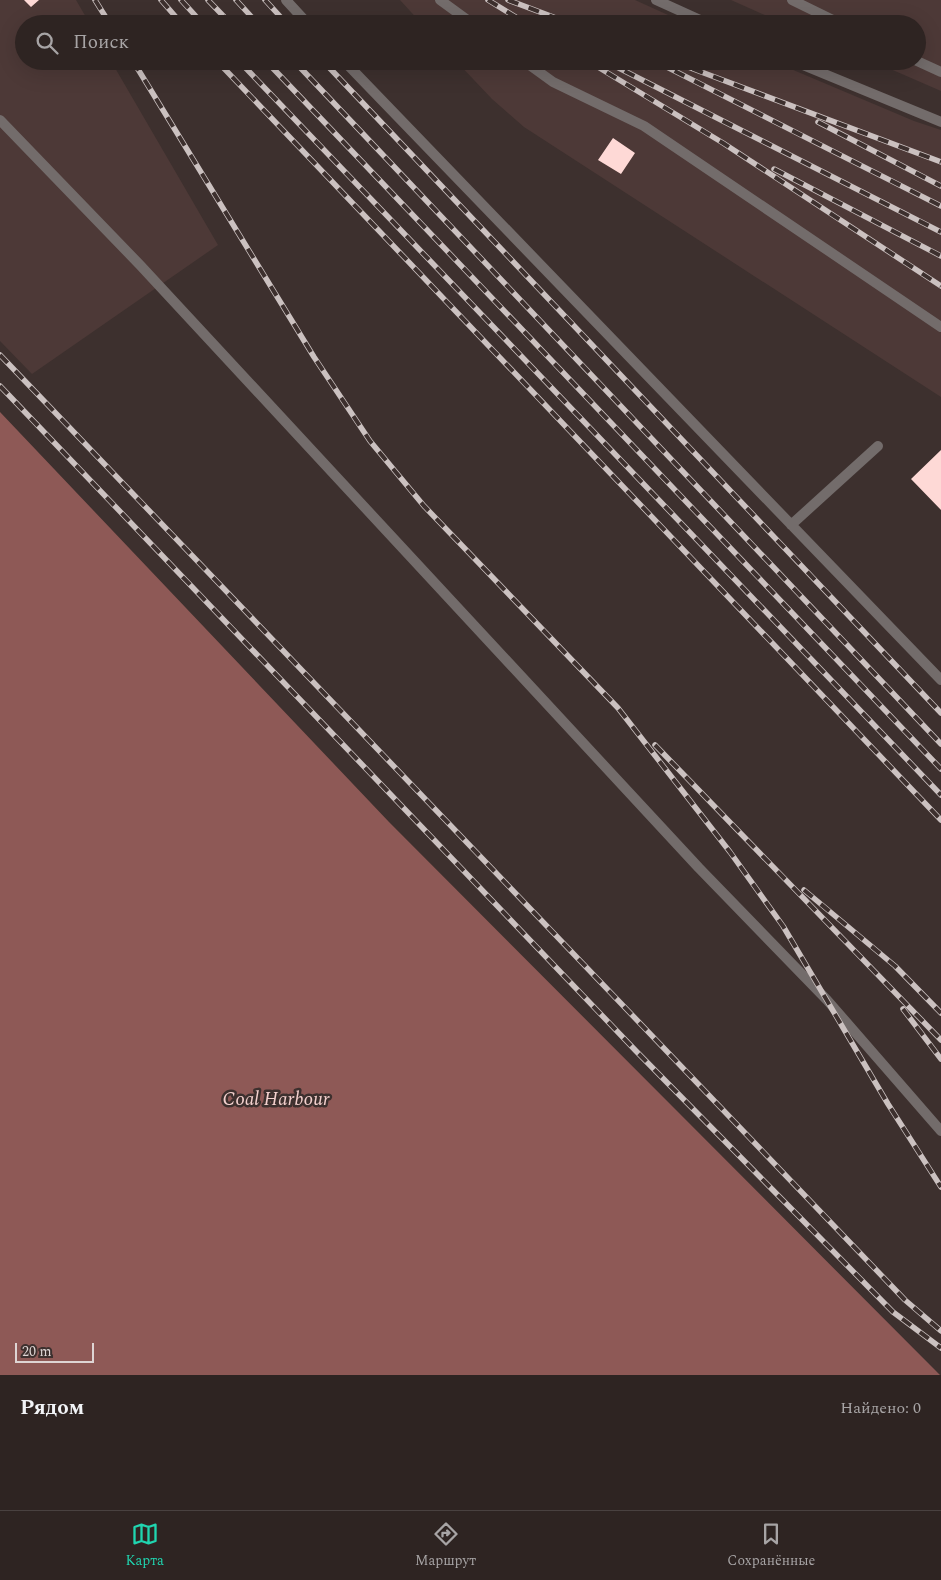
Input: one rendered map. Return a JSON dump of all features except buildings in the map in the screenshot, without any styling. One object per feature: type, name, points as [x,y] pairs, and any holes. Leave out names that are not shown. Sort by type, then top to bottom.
[{"type":"lane","points":[[286,0],[300,15]]},
{"type":"lane","points":[[440,0],[461,15]]},
{"type":"lane","points":[[656,0],[689,15]]},
{"type":"lane","points":[[792,0],[823,15]]},
{"type":"lane","points":[[926,65],[941,72]]},
{"type":"lane","points":[[353,70],[941,680]]},
{"type":"lane","points":[[536,70],[553,82],[644,126],[941,327]]},
{"type":"lane","points":[[815,70],[941,122]]},
{"type":"lane","points":[[0,120],[140,265],[699,868],[827,1000],[941,1131]]},
{"type":"lane","points":[[791,525],[878,446]]},
{"type":"shaded area","points":[[0,0],[76,0],[85,15],[15,15],[15,70],[116,70],[218,245],[32,374],[0,341]]},
{"type":"shaded area","points":[[400,0],[635,0],[668,15],[414,15]]},
{"type":"shaded area","points":[[731,0],[941,0],[941,91],[893,70],[926,70],[926,15],[765,15]]},
{"type":"shaded area","points":[[465,70],[793,70],[914,121],[941,130],[941,397],[524,127],[492,99]]},
{"type":"water","name":"Coal Harbour","points":[[0,412],[389,822],[940,1375],[0,1375]]},
{"type":"railway","points":[[95,0],[104,15]]},
{"type":"railway","points":[[161,0],[174,15]]},
{"type":"railway","points":[[181,0],[195,15]]},
{"type":"railway","points":[[208,0],[222,15]]},
{"type":"railway","points":[[236,0],[250,15]]},
{"type":"railway","points":[[265,0],[279,15]]},
{"type":"railway","points":[[488,0],[512,15]]},
{"type":"railway","points":[[508,0],[548,15]]},
{"type":"railway","points":[[139,70],[314,357],[370,441],[424,506],[618,708],[730,852],[783,926],[888,1104],[941,1187]]},
{"type":"railway","points":[[226,70],[941,820]]},
{"type":"railway","points":[[248,70],[941,795]]},
{"type":"railway","points":[[275,70],[941,769]]},
{"type":"railway","points":[[303,70],[941,744]]},
{"type":"railway","points":[[332,70],[941,713]]},
{"type":"railway","points":[[603,70],[723,143],[941,286]]},
{"type":"railway","points":[[623,70],[941,232]]},
{"type":"railway","points":[[673,70],[941,206]]},
{"type":"railway","points":[[696,70],[941,162]]},
{"type":"railway","points":[[818,122],[941,186]]},
{"type":"railway","points":[[774,169],[941,256]]},
{"type":"railway","points":[[0,355],[905,1300],[941,1331]]},
{"type":"railway","points":[[0,386],[636,1051],[893,1312],[941,1348]]},
{"type":"railway","points":[[655,745],[941,1040]]},
{"type":"railway","points":[[804,890],[895,966],[941,1013]]},
{"type":"railway","points":[[903,1009],[941,1059]]}]
